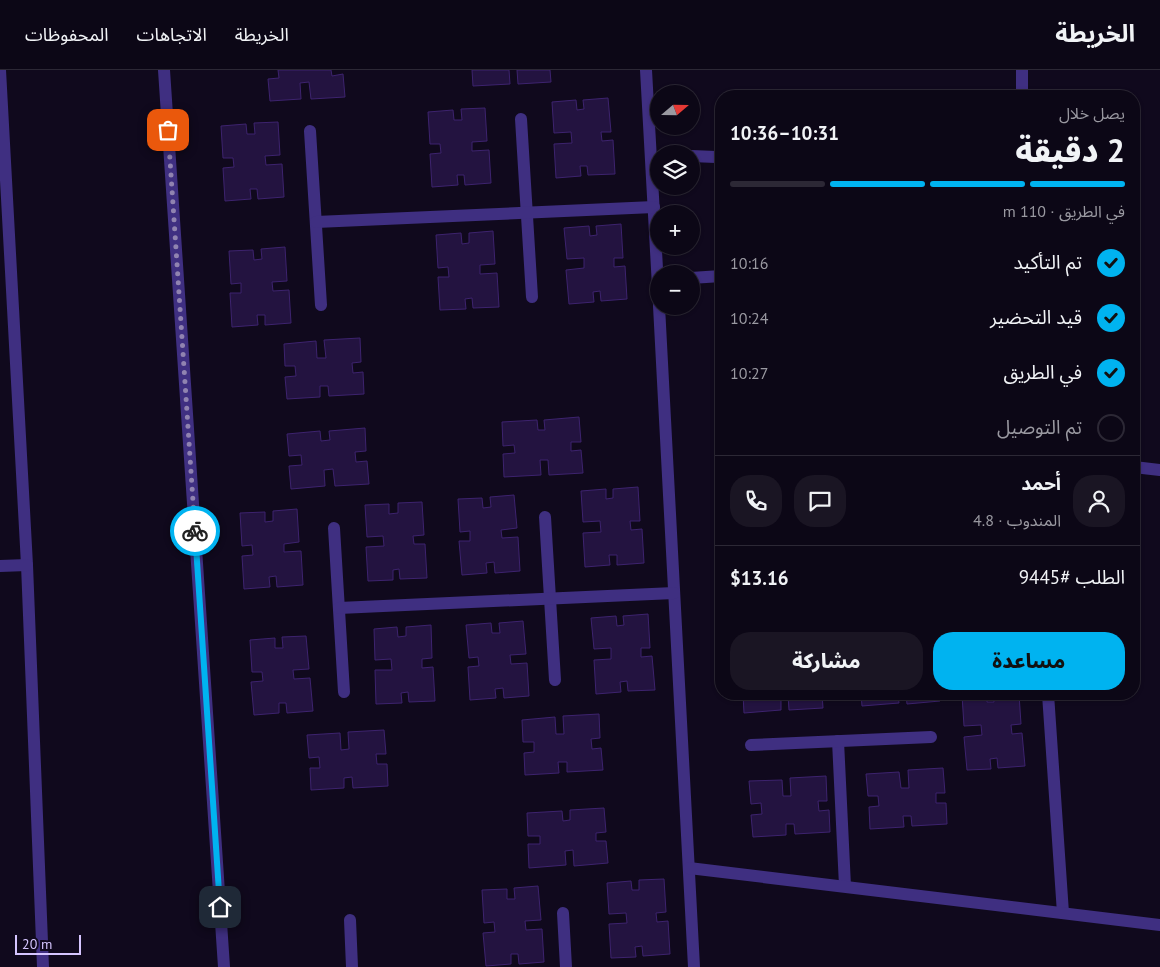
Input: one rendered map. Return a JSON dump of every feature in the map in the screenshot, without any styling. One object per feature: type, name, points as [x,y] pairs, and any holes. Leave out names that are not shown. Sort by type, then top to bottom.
[{"type":"street","points":[[0,70],[2,140],[27,565],[43,967]]},
{"type":"street","points":[[164,70],[224,967]]},
{"type":"street","points":[[646,70],[654,145]]},
{"type":"street","points":[[1022,70],[1022,90]]},
{"type":"street","points":[[522,119],[532,297]]},
{"type":"street","points":[[310,131],[320,305]]},
{"type":"street","points":[[700,156],[715,157]]},
{"type":"street","points":[[316,222],[650,207]]},
{"type":"street","points":[[700,278],[715,278]]},
{"type":"street","points":[[659,315],[694,967]]},
{"type":"street","points":[[1140,468],[1160,470]]},
{"type":"street","points":[[545,517],[555,680]]},
{"type":"street","points":[[334,528],[344,692]]},
{"type":"street","points":[[0,566],[27,565]]},
{"type":"street","points":[[339,608],[674,593]]},
{"type":"street","points":[[1048,700],[1063,913]]},
{"type":"street","points":[[751,746],[931,737]]},
{"type":"street","points":[[838,741],[845,886]]},
{"type":"street","points":[[689,868],[1160,925]]},
{"type":"street","points":[[564,913],[566,967]]},
{"type":"street","points":[[350,920],[352,967]]},
{"type":"building","points":[[278,70],[331,70],[332,76],[343,74],[345,97],[311,99],[309,82],[300,83],[301,99],[270,101],[268,79],[279,78]]},
{"type":"building","points":[[472,70],[509,70],[510,84],[473,86]]},
{"type":"building","points":[[517,70],[550,70],[551,82],[518,84]]},
{"type":"building","points":[[608,98],[611,132],[601,132],[602,141],[613,140],[615,174],[588,175],[587,166],[580,166],[581,176],[556,178],[554,144],[572,143],[571,132],[554,133],[552,102],[576,100],[577,110],[584,109],[583,100]]},
{"type":"building","points":[[485,108],[487,141],[472,142],[472,151],[489,150],[491,183],[465,185],[464,175],[457,175],[458,185],[432,187],[430,154],[441,153],[440,144],[430,144],[428,112],[453,110],[454,120],[462,120],[461,109]]},
{"type":"building","points":[[278,122],[280,155],[265,156],[266,165],[282,164],[284,197],[258,199],[257,189],[250,189],[251,199],[225,201],[223,168],[234,167],[233,158],[223,158],[221,126],[246,124],[247,134],[255,134],[254,123]]},
{"type":"building","points":[[621,224],[623,258],[614,258],[614,267],[625,266],[627,299],[601,301],[600,291],[593,292],[594,302],[569,304],[566,270],[584,268],[584,258],[567,259],[564,228],[589,226],[590,236],[597,235],[596,226]]},
{"type":"building","points":[[493,231],[495,264],[480,265],[480,274],[497,273],[499,307],[473,308],[472,298],[465,299],[466,309],[440,310],[438,277],[449,277],[448,267],[438,268],[436,235],[461,233],[462,244],[469,243],[469,233]]},
{"type":"building","points":[[285,247],[287,281],[272,282],[273,291],[289,290],[291,323],[265,325],[265,315],[257,315],[258,325],[232,327],[230,293],[241,293],[241,283],[231,284],[229,251],[253,250],[254,260],[262,259],[261,249]]},
{"type":"building","points":[[360,338],[361,362],[352,363],[353,373],[363,372],[364,394],[329,396],[328,386],[320,386],[320,397],[287,399],[285,377],[296,376],[295,366],[285,366],[284,344],[316,341],[317,358],[326,358],[324,340]]},
{"type":"building","points":[[579,417],[581,442],[571,442],[571,451],[581,450],[583,473],[549,475],[548,460],[540,460],[541,475],[504,477],[503,454],[515,453],[514,445],[503,446],[502,422],[537,420],[538,430],[545,430],[544,420]]},
{"type":"building","points":[[365,428],[366,451],[355,452],[356,462],[367,461],[369,484],[335,486],[333,469],[324,470],[325,486],[291,489],[289,466],[302,465],[301,455],[289,456],[287,434],[320,431],[321,441],[330,440],[329,431]]},
{"type":"building","points":[[638,487],[640,521],[630,521],[631,530],[642,529],[644,563],[617,565],[617,555],[609,555],[610,565],[585,567],[583,533],[601,532],[600,521],[583,522],[581,491],[606,489],[606,499],[613,498],[613,489]]},
{"type":"building","points":[[514,495],[517,528],[501,530],[502,538],[518,537],[520,571],[495,573],[494,562],[486,563],[487,573],[462,575],[459,541],[470,541],[470,531],[460,532],[458,499],[482,498],[483,508],[491,507],[490,497]]},
{"type":"building","points":[[422,502],[424,535],[413,536],[414,544],[425,544],[427,578],[400,579],[399,569],[393,570],[393,580],[368,581],[366,547],[384,546],[383,536],[367,537],[365,505],[389,504],[389,514],[398,513],[398,503]]},
{"type":"building","points":[[297,509],[299,542],[284,544],[284,552],[301,551],[303,585],[277,587],[276,576],[269,577],[270,587],[244,589],[242,556],[253,555],[252,545],[242,546],[240,513],[265,512],[265,522],[273,521],[273,511]]},
{"type":"building","points":[[648,614],[650,648],[641,648],[641,657],[652,656],[655,690],[628,691],[627,681],[620,682],[621,692],[596,694],[594,660],[611,659],[611,648],[594,649],[591,618],[616,616],[617,626],[624,625],[623,616]]},
{"type":"building","points":[[523,621],[526,654],[510,655],[511,664],[527,663],[529,696],[504,698],[503,688],[495,689],[496,698],[470,700],[468,667],[479,666],[478,657],[469,658],[466,625],[491,623],[492,633],[500,633],[499,623]]},
{"type":"building","points":[[431,625],[432,658],[422,659],[422,668],[433,667],[435,701],[409,702],[408,692],[401,693],[402,703],[376,704],[375,670],[392,670],[391,659],[375,660],[374,629],[397,627],[398,637],[406,636],[406,627]]},
{"type":"building","points":[[306,636],[309,669],[293,670],[294,679],[310,678],[313,711],[287,713],[286,703],[279,703],[279,713],[254,715],[251,682],[263,681],[262,672],[252,672],[250,640],[275,638],[275,648],[283,648],[282,637]]},
{"type":"building","points":[[743,700],[781,700],[781,710],[744,713]]},
{"type":"building","points":[[788,700],[822,700],[823,708],[789,710]]},
{"type":"building","points":[[862,700],[899,700],[899,703],[862,706]]},
{"type":"building","points":[[907,700],[940,700],[940,701],[907,704]]},
{"type":"building","points":[[962,700],[987,700],[987,702],[994,702],[994,700],[1019,700],[1021,724],[1011,725],[1012,734],[1022,733],[1025,766],[998,768],[997,758],[990,759],[991,769],[967,770],[964,737],[982,735],[981,725],[964,726]]},
{"type":"building","points":[[599,714],[600,738],[591,739],[592,749],[601,748],[603,770],[567,772],[567,762],[558,762],[559,773],[525,775],[524,753],[534,752],[534,742],[523,742],[522,720],[555,717],[556,734],[564,734],[563,716]]},
{"type":"building","points":[[384,730],[386,754],[376,754],[377,764],[387,764],[388,786],[353,788],[352,777],[344,778],[344,788],[311,790],[310,768],[320,768],[319,757],[309,758],[307,735],[340,733],[341,750],[349,749],[348,732]]},
{"type":"building","points":[[943,768],[945,793],[936,793],[936,803],[946,803],[947,824],[912,826],[911,816],[903,816],[904,827],[870,829],[869,807],[879,806],[878,796],[868,796],[866,774],[899,772],[901,788],[909,788],[908,770]]},
{"type":"building","points":[[826,776],[827,801],[818,801],[819,811],[829,810],[830,832],[795,834],[794,824],[786,824],[786,835],[753,837],[751,815],[762,814],[761,803],[751,804],[749,781],[782,780],[783,796],[791,796],[790,778]]},
{"type":"building","points":[[604,808],[606,832],[596,833],[596,841],[606,841],[608,863],[574,866],[573,850],[565,851],[566,865],[529,868],[528,844],[540,844],[540,836],[528,836],[527,813],[562,811],[563,821],[570,820],[570,810]]},
{"type":"building","points":[[664,879],[666,912],[656,913],[657,922],[668,921],[670,954],[643,956],[642,946],[635,947],[636,957],[611,958],[609,924],[627,923],[626,913],[609,914],[607,883],[631,881],[632,890],[639,890],[639,880]]},
{"type":"building","points":[[538,886],[541,920],[525,921],[526,930],[542,929],[544,962],[519,964],[518,954],[511,954],[511,964],[486,966],[483,933],[495,932],[494,922],[484,923],[482,890],[507,889],[507,899],[515,899],[514,888]]},
{"type":"way so far","points":[[168,130],[195,531]]},
{"type":"route","points":[[195,531],[220,907]]}]
